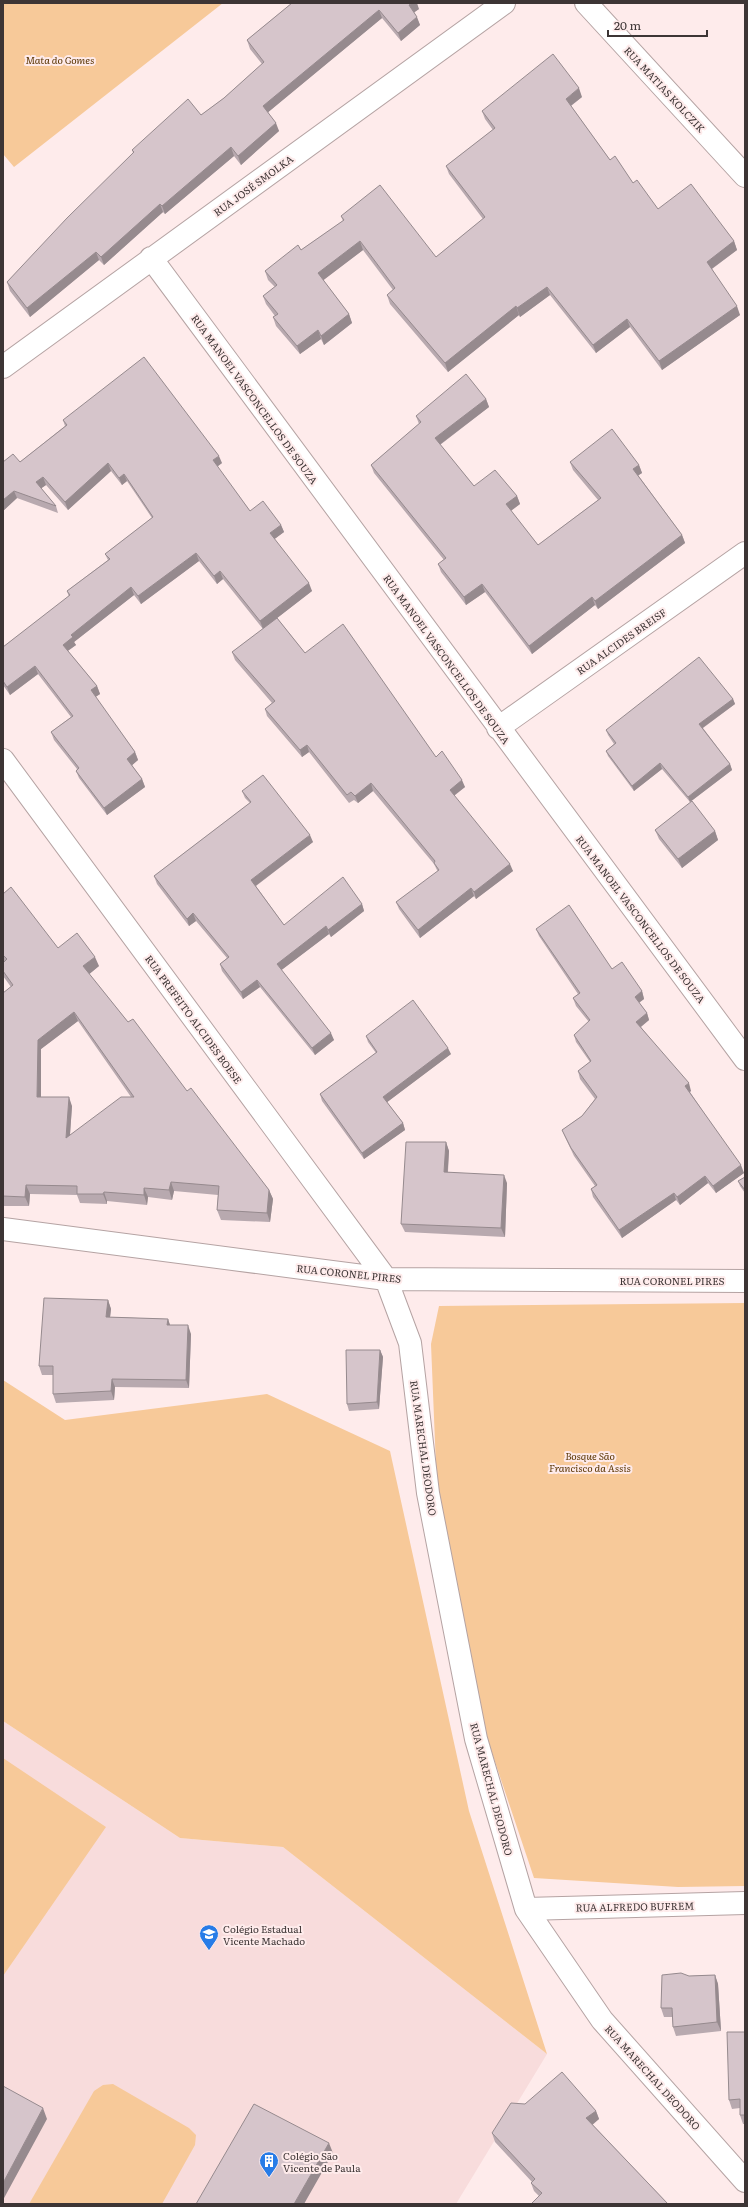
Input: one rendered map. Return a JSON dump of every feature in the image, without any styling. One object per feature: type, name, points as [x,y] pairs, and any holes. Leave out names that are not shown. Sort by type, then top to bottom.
[{"type":"street","name":"RUA JOSÉ SMOLKA","points":[[3,367],[504,3]]},
{"type":"street","name":"RUA MATIAS KOLCZIK","points":[[586,3],[745,176]]},
{"type":"street","name":"RUA MANOEL VASCONCELLOS DE SOUZA","points":[[151,258],[498,728],[745,1059]]},
{"type":"street","name":"RUA ALCIDES BREISF","points":[[498,728],[745,553]]},
{"type":"street","name":"RUA PREFEITO ALCIDES BOESE","points":[[3,760],[386,1279]]},
{"type":"street","name":"RUA CORONEL PIRES","points":[[3,1229],[386,1279],[745,1281]]},
{"type":"street","name":"RUA MARECHAL DEODORO","points":[[386,1279],[410,1343],[428,1493],[476,1739],[526,1909],[602,2020],[745,2181]]},
{"type":"street","name":"RUA ALFREDO BUFREM","points":[[526,1909],[745,1903]]},
{"type":"shaded area","name":"Colégio Estadual Vicente Machado","points":[[3,1721],[180,1838],[283,1847],[547,2054],[456,2204],[3,2204]]},
{"type":"green space","name":"Mata do Gomes","points":[[3,3],[223,3],[14,167],[3,154]]},
{"type":"green space","name":"Bosque São Francisco da Assis","points":[[745,1303],[745,1886],[678,1887],[534,1878],[487,1738],[437,1491],[431,1344],[439,1306]]},
{"type":"green space","points":[[3,1380],[65,1420],[267,1394],[390,1451],[469,1811],[547,2054],[283,1847],[180,1838],[3,1721]]},
{"type":"green space","points":[[3,1758],[106,1827],[3,1976]]},
{"type":"green space","points":[[113,2084],[189,2128],[196,2135],[195,2145],[162,2204],[29,2204],[94,2091],[103,2085]]},
{"type":"building","points":[[292,3],[412,3],[409,5],[417,17],[398,33],[379,10],[263,106],[276,123],[238,156],[231,147],[162,206],[160,204],[101,257],[96,252],[27,308],[7,282],[67,218],[134,152],[132,150],[188,99],[201,115],[224,98],[264,62],[247,40]]},
{"type":"building","points":[[553,54],[579,88],[566,99],[610,160],[615,156],[633,183],[637,180],[658,209],[691,184],[734,241],[707,262],[737,306],[659,361],[627,319],[593,345],[547,287],[517,308],[516,306],[445,363],[387,295],[395,288],[360,241],[318,273],[349,314],[321,336],[318,330],[297,346],[273,317],[278,314],[263,296],[277,285],[265,271],[298,245],[301,250],[344,220],[341,216],[380,185],[436,257],[485,217],[446,166],[495,128],[482,111]]},
{"type":"building","points":[[144,357],[219,456],[213,460],[250,511],[263,501],[281,525],[270,533],[309,583],[260,621],[220,571],[214,576],[196,553],[138,596],[131,587],[71,635],[73,637],[63,645],[97,686],[91,690],[135,752],[127,759],[142,779],[104,808],[76,771],[79,768],[51,732],[73,716],[35,666],[7,687],[3,681],[3,647],[70,595],[67,591],[110,559],[105,554],[153,517],[124,474],[119,478],[108,463],[65,502],[43,477],[36,482],[56,506],[14,491],[3,500],[3,462],[13,454],[20,462],[67,425],[63,420]]},
{"type":"building","points":[[466,374],[486,399],[435,438],[474,486],[495,470],[517,496],[506,504],[538,545],[601,498],[570,462],[612,429],[639,465],[633,469],[682,535],[595,601],[592,597],[529,646],[482,584],[464,597],[438,564],[446,558],[371,465],[421,422],[416,416]]},
{"type":"building","points":[[277,618],[305,653],[343,624],[436,757],[442,751],[462,780],[450,790],[510,864],[474,892],[471,888],[418,930],[396,902],[439,870],[434,863],[435,861],[371,783],[355,796],[351,792],[347,795],[307,745],[300,750],[265,709],[275,701],[232,652]]},
{"type":"building","points":[[699,657],[733,699],[699,724],[730,764],[688,797],[660,763],[632,786],[606,751],[616,743],[606,730]]},
{"type":"building","points":[[263,775],[310,835],[251,880],[284,925],[343,877],[362,904],[328,930],[326,926],[277,964],[331,1033],[312,1048],[257,980],[241,992],[220,964],[229,957],[193,913],[187,919],[154,876],[251,802],[242,791]]},
{"type":"building","points":[[692,801],[715,831],[678,859],[655,830]]},
{"type":"building","points":[[11,887],[58,948],[77,933],[95,957],[83,966],[128,1022],[133,1019],[187,1091],[191,1088],[269,1190],[267,1213],[217,1210],[219,1186],[171,1182],[169,1190],[144,1188],[144,1195],[104,1192],[103,1194],[77,1194],[77,1186],[26,1185],[25,1197],[3,1196],[3,993],[13,985],[3,971],[3,963],[7,959],[3,955],[3,894]],"holes":[[[74,1012],[134,1097],[121,1097],[66,1138],[69,1097],[37,1097],[38,1040]]]},
{"type":"building","points":[[569,905],[612,969],[622,962],[642,991],[635,997],[647,1013],[636,1022],[689,1083],[685,1086],[741,1165],[713,1186],[705,1176],[677,1197],[674,1193],[619,1230],[591,1189],[597,1185],[571,1148],[562,1130],[582,1116],[597,1097],[578,1071],[591,1061],[574,1035],[590,1020],[573,998],[580,993],[536,929]]},
{"type":"building","points":[[413,1000],[448,1048],[383,1097],[403,1123],[362,1153],[320,1094],[377,1052],[366,1036]]},
{"type":"building","points":[[406,1142],[446,1142],[444,1172],[504,1175],[501,1228],[401,1224]]},
{"type":"building","points":[[745,1177],[745,1190],[738,1181]]},
{"type":"building","points":[[44,1298],[108,1300],[106,1317],[168,1319],[167,1325],[188,1325],[186,1380],[112,1379],[111,1391],[53,1394],[53,1366],[39,1366]]},
{"type":"building","points":[[346,1350],[380,1350],[377,1402],[347,1404]]},
{"type":"building","points":[[681,1973],[689,1976],[715,1975],[717,2022],[673,2027],[672,2008],[661,2008],[662,1975]]},
{"type":"building","points":[[727,2032],[745,2032],[745,2115],[740,2115],[740,2099],[729,2100]]},
{"type":"building","points":[[562,2072],[596,2111],[586,2118],[668,2204],[531,2204],[542,2193],[531,2183],[535,2179],[492,2133],[511,2103],[525,2104]]},
{"type":"building","points":[[3,2086],[43,2108],[3,2183]]},
{"type":"building","name":"Colégio São Vicente de Paula","points":[[254,2104],[329,2143],[294,2204],[196,2204]]},
{"type":"place","name":"Colégio Estadual Vicente Machado","points":[[209,1951]]},
{"type":"place","name":"Colégio São Vicente de Paula","points":[[269,2178]]}]
